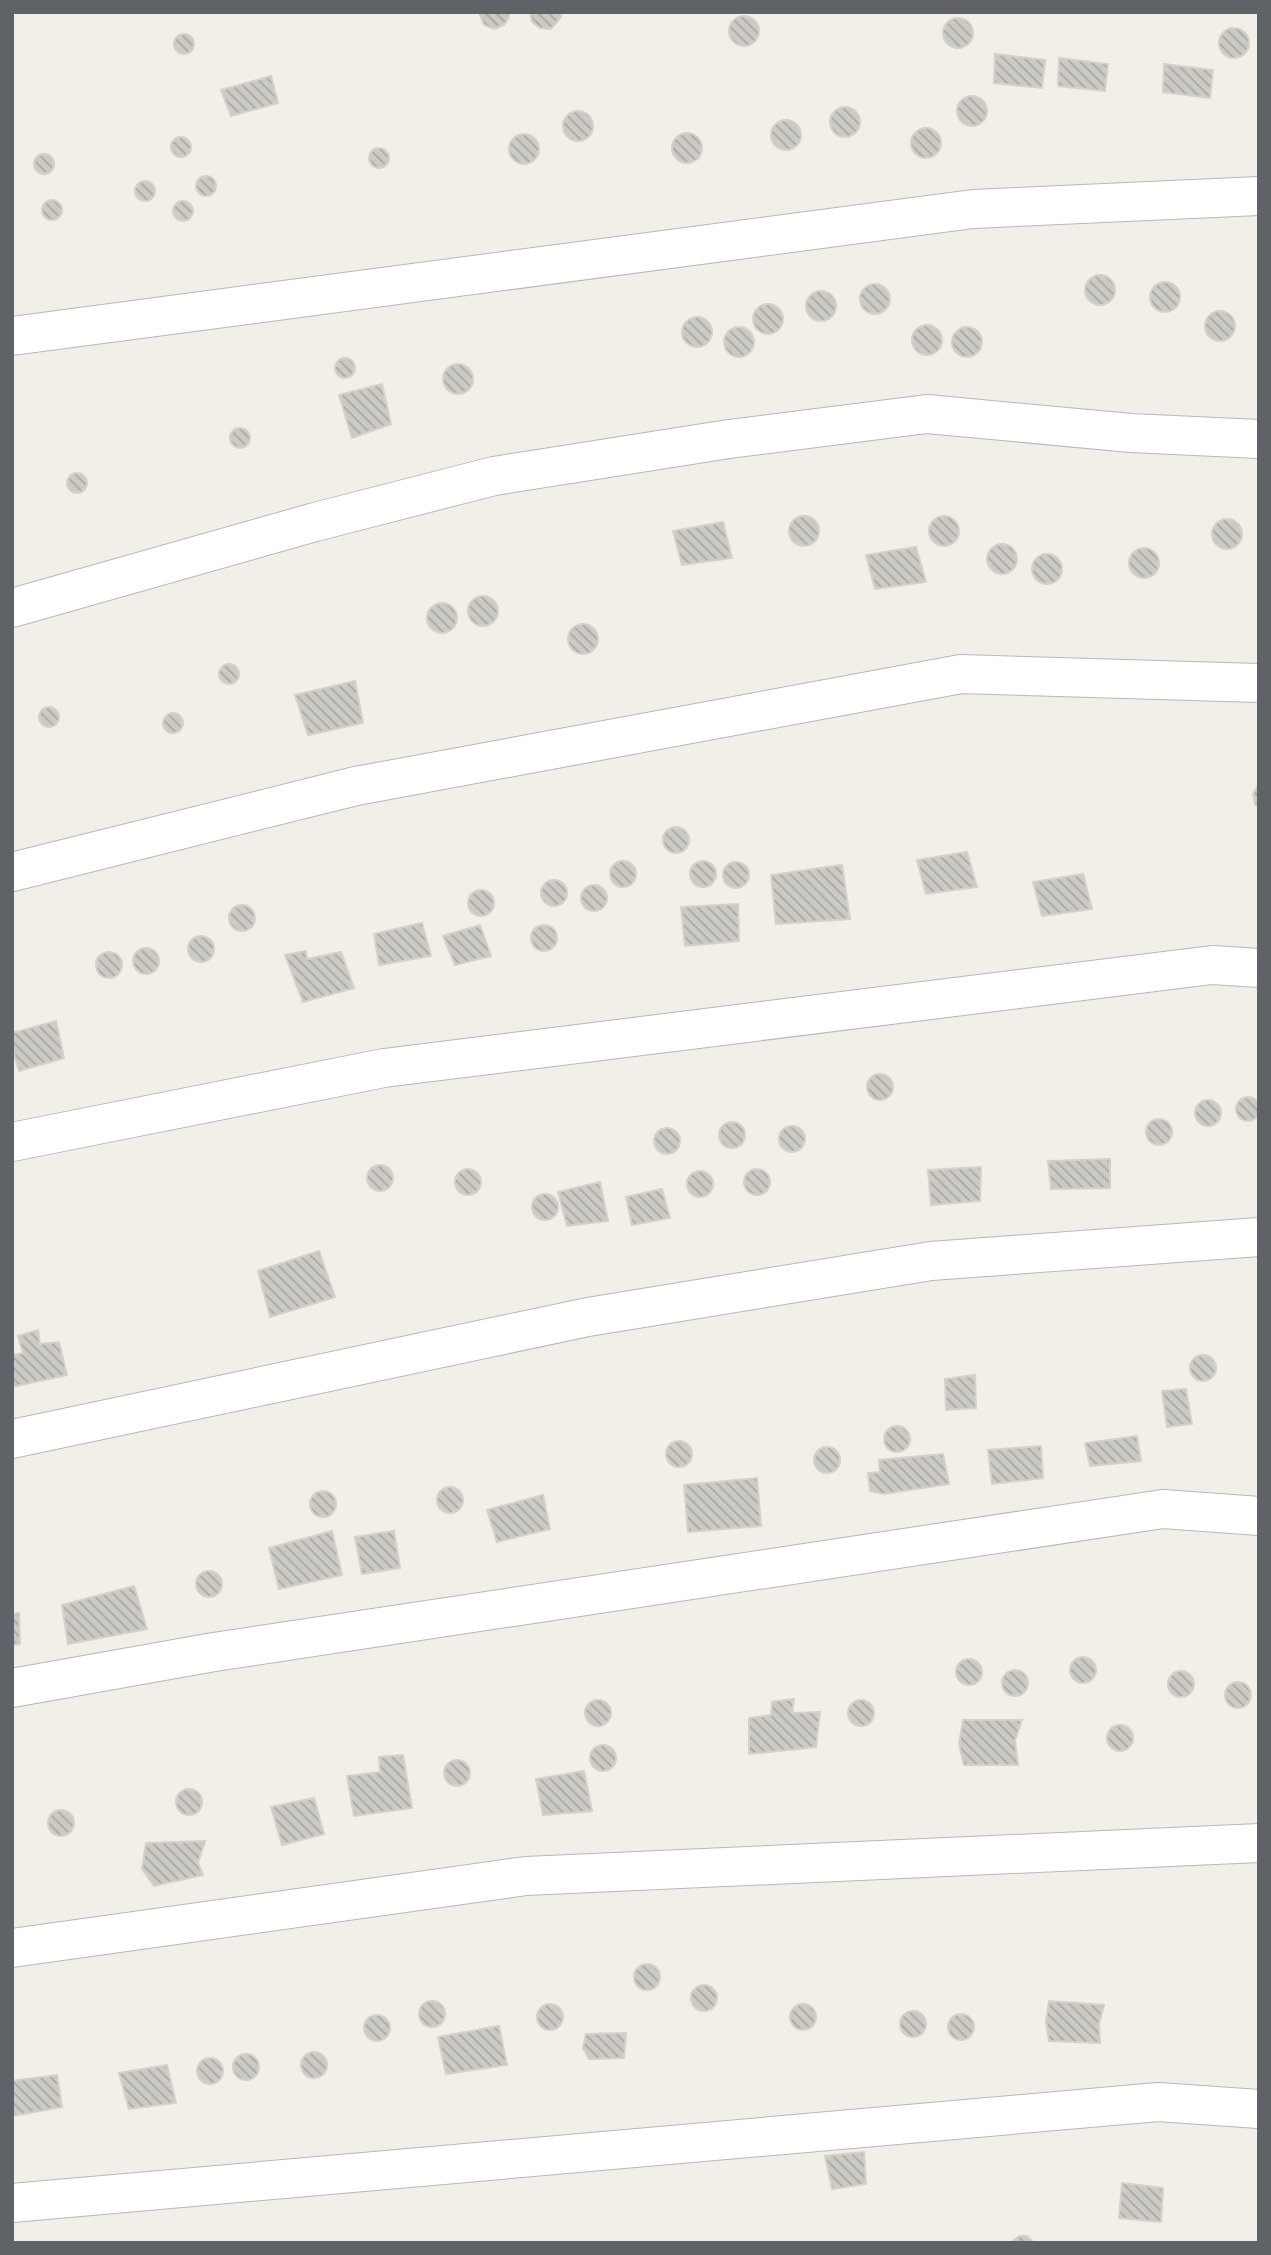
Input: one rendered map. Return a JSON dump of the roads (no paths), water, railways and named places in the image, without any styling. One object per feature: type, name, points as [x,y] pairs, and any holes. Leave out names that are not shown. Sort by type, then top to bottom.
[{"type":"street","points":[[12,336],[973,209],[1259,196]]},
{"type":"street","points":[[12,608],[315,522],[494,476],[729,439],[927,414],[1131,433],[1259,439]]},
{"type":"street","points":[[12,872],[356,786],[961,674],[1259,683]]},
{"type":"street","points":[[12,1142],[384,1068],[1198,966],[1259,968]]},
{"type":"street","points":[[12,1439],[588,1317],[931,1261],[1259,1237]]},
{"type":"street","points":[[12,1688],[214,1652],[1163,1509],[1259,1516]]},
{"type":"street","points":[[12,1948],[526,1876],[1259,1843]]},
{"type":"street","points":[[12,2203],[1158,2102],[1259,2109]]}]
